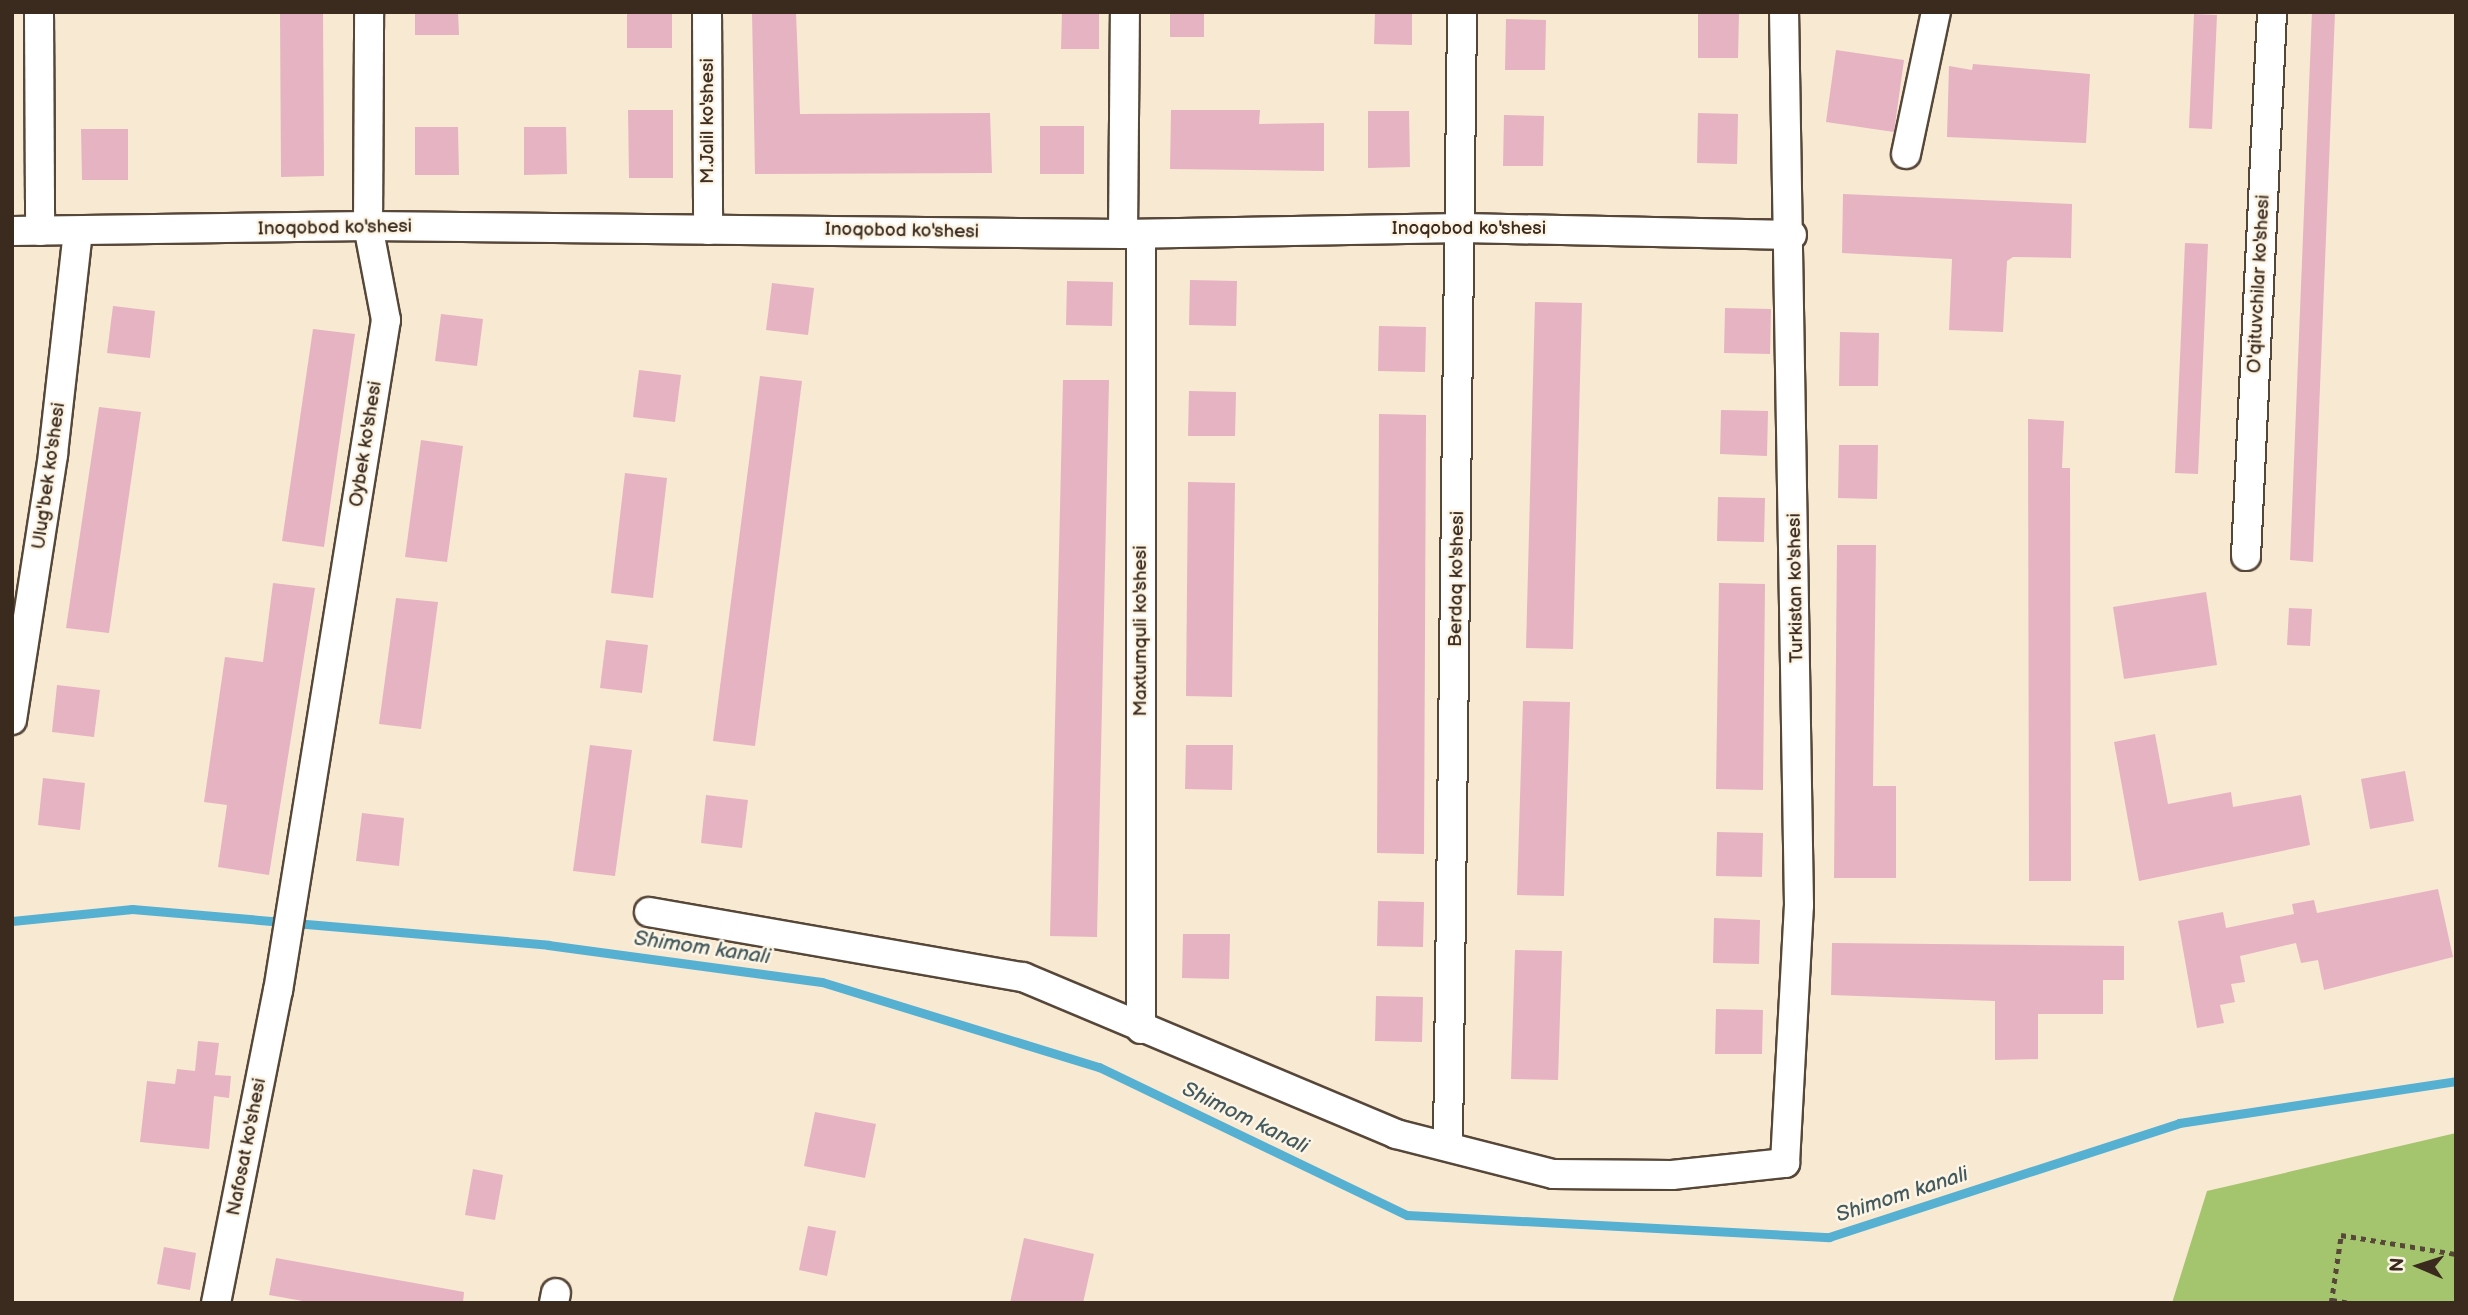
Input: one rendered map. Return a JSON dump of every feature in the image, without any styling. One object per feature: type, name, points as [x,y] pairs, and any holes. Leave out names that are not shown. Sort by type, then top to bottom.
[{"type":"street","points":[[39,12],[40,231]]},
{"type":"street","name":"Oybek ko'shesi","points":[[278,990],[386,320],[368,226],[369,12]]},
{"type":"street","name":"M.Jalil ko'shesi","points":[[708,12],[708,230]]},
{"type":"street","name":"Maxtumquli ko'shesi","points":[[1125,12],[1132,234],[1140,1029]]},
{"type":"street","name":"Berdaq ko'shesi","points":[[1448,1145],[1463,228],[1462,12]]},
{"type":"street","name":"Turkistan ko'shesi","points":[[1448,1145],[1553,1174],[1672,1175],[1785,1163],[1799,905],[1792,235],[1784,12]]},
{"type":"street","points":[[1906,154],[1936,12]]},
{"type":"street","name":"O'qituvchilar ko'shesi","points":[[2246,556],[2272,12]]},
{"type":"street","name":"Inoqobod ko'shesi","points":[[12,230],[78,232],[368,226],[1132,234],[1463,228],[1792,235]]},
{"type":"street","name":"Ulug'bek ko'shesi","points":[[12,720],[53,454],[78,232]]},
{"type":"street","points":[[649,912],[1023,977],[1140,1029],[1396,1134],[1448,1145]]},
{"type":"street","name":"Nafosat ko'shesi","points":[[216,1303],[278,990]]},
{"type":"path","points":[[2352,1303],[2332,1301],[2341,1235],[2456,1254]]},
{"type":"green space","points":[[2456,1133],[2456,1303],[2172,1303],[2207,1191]]},
{"type":"building","points":[[280,12],[323,12],[324,176],[281,177]]},
{"type":"building","points":[[415,12],[458,12],[459,35],[415,35]]},
{"type":"building","points":[[627,12],[672,12],[672,48],[627,48]]},
{"type":"building","points":[[752,12],[796,12],[800,114],[990,113],[992,173],[755,174]]},
{"type":"building","points":[[1062,12],[1099,12],[1099,49],[1061,49]]},
{"type":"building","points":[[1170,12],[1204,12],[1204,37],[1170,37]]},
{"type":"building","points":[[1375,12],[1412,12],[1412,45],[1374,44]]},
{"type":"building","points":[[1698,12],[1739,12],[1738,58],[1698,58]]},
{"type":"building","points":[[2312,12],[2335,12],[2313,562],[2290,560]]},
{"type":"building","points":[[2194,14],[2217,15],[2212,129],[2189,128]]},
{"type":"building","points":[[1506,19],[1546,20],[1545,70],[1505,70]]},
{"type":"building","points":[[1836,50],[1904,60],[1894,132],[1826,122]]},
{"type":"building","points":[[1973,64],[2090,74],[2086,143],[1947,137],[1949,66],[1972,70]]},
{"type":"building","points":[[628,110],[673,110],[673,178],[629,178]]},
{"type":"building","points":[[1171,110],[1260,110],[1259,124],[1324,123],[1324,171],[1170,169]]},
{"type":"building","points":[[1368,111],[1409,111],[1410,167],[1368,168]]},
{"type":"building","points":[[1698,113],[1738,114],[1737,164],[1697,163]]},
{"type":"building","points":[[1504,115],[1544,116],[1543,166],[1503,166]]},
{"type":"building","points":[[1040,126],[1084,126],[1084,174],[1040,174]]},
{"type":"building","points":[[415,127],[458,127],[459,175],[415,175]]},
{"type":"building","points":[[524,127],[566,127],[567,174],[524,175]]},
{"type":"building","points":[[81,129],[128,129],[128,180],[82,180]]},
{"type":"building","points":[[1843,194],[2072,204],[2071,258],[2013,257],[2007,261],[2003,332],[1949,330],[1952,259],[1842,253]]},
{"type":"building","points":[[2185,243],[2208,244],[2198,474],[2175,473]]},
{"type":"building","points":[[1190,280],[1237,281],[1236,326],[1189,325]]},
{"type":"building","points":[[1067,281],[1113,282],[1112,326],[1066,325]]},
{"type":"building","points":[[772,283],[814,288],[808,335],[766,330]]},
{"type":"building","points":[[1535,302],[1582,303],[1573,649],[1526,648]]},
{"type":"building","points":[[113,306],[155,311],[150,358],[107,353]]},
{"type":"building","points":[[1725,308],[1771,309],[1770,354],[1724,353]]},
{"type":"building","points":[[441,314],[483,319],[477,366],[435,361]]},
{"type":"building","points":[[1379,326],[1426,327],[1425,372],[1378,371]]},
{"type":"building","points":[[313,329],[355,334],[324,547],[282,541]]},
{"type":"building","points":[[1840,332],[1879,333],[1878,386],[1839,386]]},
{"type":"building","points":[[639,370],[681,375],[675,422],[633,417]]},
{"type":"building","points":[[760,376],[802,381],[755,746],[713,741]]},
{"type":"building","points":[[1063,380],[1109,380],[1097,937],[1050,936]]},
{"type":"building","points":[[1189,391],[1236,392],[1235,436],[1188,436]]},
{"type":"building","points":[[99,407],[141,412],[109,633],[66,628]]},
{"type":"building","points":[[1721,410],[1768,411],[1767,456],[1720,454]]},
{"type":"building","points":[[1379,414],[1426,415],[1424,854],[1377,853]]},
{"type":"building","points":[[2028,419],[2064,421],[2062,468],[2070,468],[2071,881],[2029,881]]},
{"type":"building","points":[[421,440],[463,446],[447,562],[405,557]]},
{"type":"building","points":[[1839,445],[1878,445],[1877,499],[1838,498]]},
{"type":"building","points":[[625,473],[667,478],[653,598],[611,593]]},
{"type":"building","points":[[1188,482],[1235,483],[1232,697],[1186,696]]},
{"type":"building","points":[[1718,497],[1765,498],[1764,542],[1717,541]]},
{"type":"building","points":[[1837,545],[1876,545],[1873,786],[1896,786],[1896,878],[1834,878]]},
{"type":"building","points":[[273,583],[315,588],[269,875],[218,867],[227,805],[204,802],[225,657],[263,662]]},
{"type":"building","points":[[1719,583],[1765,584],[1763,790],[1716,789]]},
{"type":"building","points":[[2206,592],[2217,665],[2124,679],[2113,607]]},
{"type":"building","points":[[396,598],[438,602],[421,729],[379,724]]},
{"type":"building","points":[[2289,608],[2312,609],[2310,646],[2287,645]]},
{"type":"building","points":[[606,640],[648,645],[642,693],[600,688]]},
{"type":"building","points":[[57,685],[100,690],[94,737],[52,732]]},
{"type":"building","points":[[1523,701],[1570,702],[1564,896],[1517,895]]},
{"type":"building","points":[[2155,734],[2168,804],[2231,792],[2233,807],[2301,795],[2310,845],[2139,881],[2114,742]]},
{"type":"building","points":[[590,745],[632,750],[615,876],[573,871]]},
{"type":"building","points":[[1186,745],[1233,745],[1232,790],[1185,789]]},
{"type":"building","points":[[2405,771],[2414,821],[2370,829],[2361,779]]},
{"type":"building","points":[[43,778],[85,783],[80,830],[38,825]]},
{"type":"building","points":[[706,795],[748,800],[742,848],[701,843]]},
{"type":"building","points":[[362,813],[404,818],[399,866],[356,861]]},
{"type":"building","points":[[1717,832],[1763,833],[1762,877],[1716,876]]},
{"type":"building","points":[[2438,889],[2453,957],[2324,990],[2318,960],[2301,963],[2296,943],[2240,956],[2245,982],[2231,984],[2235,1002],[2220,1005],[2224,1023],[2197,1028],[2178,921],[2223,912],[2226,928],[2294,914],[2292,904],[2314,900],[2317,913]]},
{"type":"building","points":[[1378,901],[1424,902],[1423,947],[1377,946]]},
{"type":"building","points":[[1714,918],[1760,920],[1759,964],[1713,963]]},
{"type":"building","points":[[1183,934],[1230,934],[1229,979],[1182,978]]},
{"type":"building","points":[[1832,943],[2124,946],[2124,980],[2103,980],[2103,1014],[2038,1014],[2038,1059],[1995,1060],[1995,1001],[1831,995]]},
{"type":"building","points":[[1515,950],[1562,951],[1558,1080],[1511,1079]]},
{"type":"building","points":[[1376,996],[1423,997],[1422,1042],[1375,1041]]},
{"type":"building","points":[[1716,1009],[1763,1010],[1762,1054],[1715,1054]]},
{"type":"building","points":[[198,1041],[219,1043],[215,1075],[231,1076],[229,1098],[214,1096],[209,1149],[140,1142],[147,1081],[175,1084],[177,1069],[195,1071]]},
{"type":"building","points":[[815,1112],[876,1124],[865,1178],[804,1166]]},
{"type":"building","points":[[473,1169],[503,1175],[495,1220],[465,1215]]},
{"type":"building","points":[[808,1226],[836,1231],[827,1276],[799,1270]]},
{"type":"building","points":[[1024,1238],[1094,1254],[1083,1303],[1010,1303]]},
{"type":"building","points":[[164,1247],[196,1253],[190,1290],[157,1284]]},
{"type":"building","points":[[276,1258],[464,1292],[463,1303],[314,1303],[269,1295]]},
{"type":"waterway","name":"Shimom kanali","points":[[12,921],[132,909],[548,945],[822,982],[1099,1067],[1407,1215],[1829,1237],[2179,1123],[2456,1081]]}]
